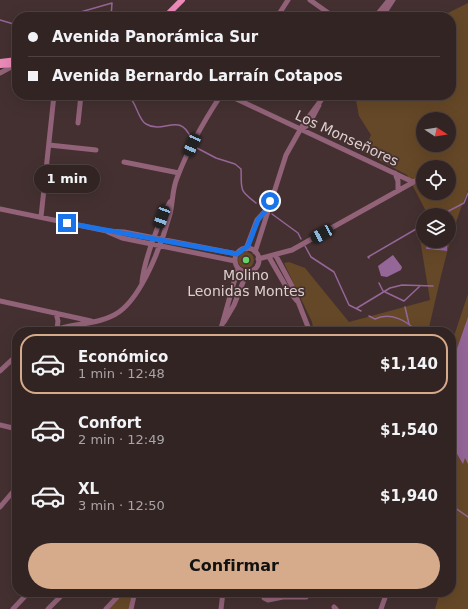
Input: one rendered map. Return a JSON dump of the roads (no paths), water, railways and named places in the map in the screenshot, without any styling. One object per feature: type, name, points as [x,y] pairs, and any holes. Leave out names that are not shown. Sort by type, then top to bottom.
[{"type":"main road","points":[[170,12],[182,0]]},
{"type":"main road","points":[[0,62],[12,63]]},
{"type":"main road","points":[[0,66],[12,64]]},
{"type":"street","points":[[279,12],[288,0]]},
{"type":"street","points":[[310,0],[327,12]]},
{"type":"street","points":[[380,12],[388,0]]},
{"type":"street","points":[[385,12],[393,0]]},
{"type":"street","points":[[0,73],[12,66]]},
{"type":"street","points":[[41,217],[54,100]]},
{"type":"street","points":[[78,123],[80,100]]},
{"type":"street","points":[[66,327],[112,316],[123,309],[135,296],[148,274],[159,245],[169,215],[171,200],[179,173],[198,132],[218,100]]},
{"type":"street","name":"Los Monseñores","points":[[238,100],[413,182]]},
{"type":"street","points":[[223,324],[234,305],[247,272],[256,268],[258,259],[255,252],[267,209],[283,162],[310,115],[322,100]]},
{"type":"street","points":[[49,145],[96,150]]},
{"type":"street","points":[[124,162],[179,173]]},
{"type":"street","points":[[395,173],[398,181],[398,191]]},
{"type":"street","points":[[258,259],[276,256],[296,248],[416,180]]},
{"type":"street","points":[[142,283],[144,267],[164,213],[171,200]]},
{"type":"street","points":[[0,209],[107,231],[119,231],[237,254]]},
{"type":"street","points":[[222,327],[238,268],[235,261],[237,254],[246,248],[258,220],[267,209]]},
{"type":"street","points":[[107,231],[118,236],[235,261]]},
{"type":"street","points":[[192,252],[194,246]]},
{"type":"street","points":[[246,248],[255,252]]},
{"type":"street","points":[[276,256],[292,286],[308,327]]},
{"type":"street","points":[[269,257],[288,290],[297,302]]},
{"type":"street","points":[[238,268],[247,272]]},
{"type":"street","points":[[0,301],[94,321]]},
{"type":"street","points":[[56,313],[58,321],[57,327]]},
{"type":"street","points":[[0,371],[12,359]]},
{"type":"street","points":[[0,425],[12,428]]},
{"type":"street","points":[[0,507],[12,493]]},
{"type":"street","points":[[13,609],[24,597]]},
{"type":"street","points":[[52,608],[61,597]]},
{"type":"street","points":[[106,609],[117,597]]},
{"type":"street","points":[[131,609],[134,597]]},
{"type":"street","points":[[221,609],[222,597]]},
{"type":"street","points":[[264,597],[267,600],[287,597],[306,597]]},
{"type":"street","points":[[381,609],[385,597]]},
{"type":"waterway","points":[[80,12],[112,3],[111,12]]},
{"type":"waterway","points":[[0,20],[12,24]]},
{"type":"waterway","points":[[132,100],[141,119],[146,124],[153,127],[171,125],[181,126],[186,130],[191,138]]},
{"type":"waterway","points":[[195,147],[216,158],[235,164],[241,169],[242,189],[246,195],[256,203]]},
{"type":"waterway","points":[[454,208],[464,203],[468,193]]},
{"type":"waterway","points":[[272,214],[298,233],[301,239]]},
{"type":"waterway","points":[[369,258],[368,257],[416,229]]},
{"type":"waterway","points":[[305,246],[311,257],[334,272],[349,305],[361,311]]},
{"type":"waterway","points":[[379,283],[383,291],[404,301],[420,286]]},
{"type":"waterway","points":[[357,308],[390,288],[402,285],[433,286]]},
{"type":"waterway","points":[[405,307],[409,324]]},
{"type":"waterway","points":[[369,316],[375,319],[386,316],[398,318],[412,327]]},
{"type":"waterway","points":[[456,509],[468,517]]},
{"type":"place","name":"Molino Leonidas Montes","points":[[246,260]]}]
